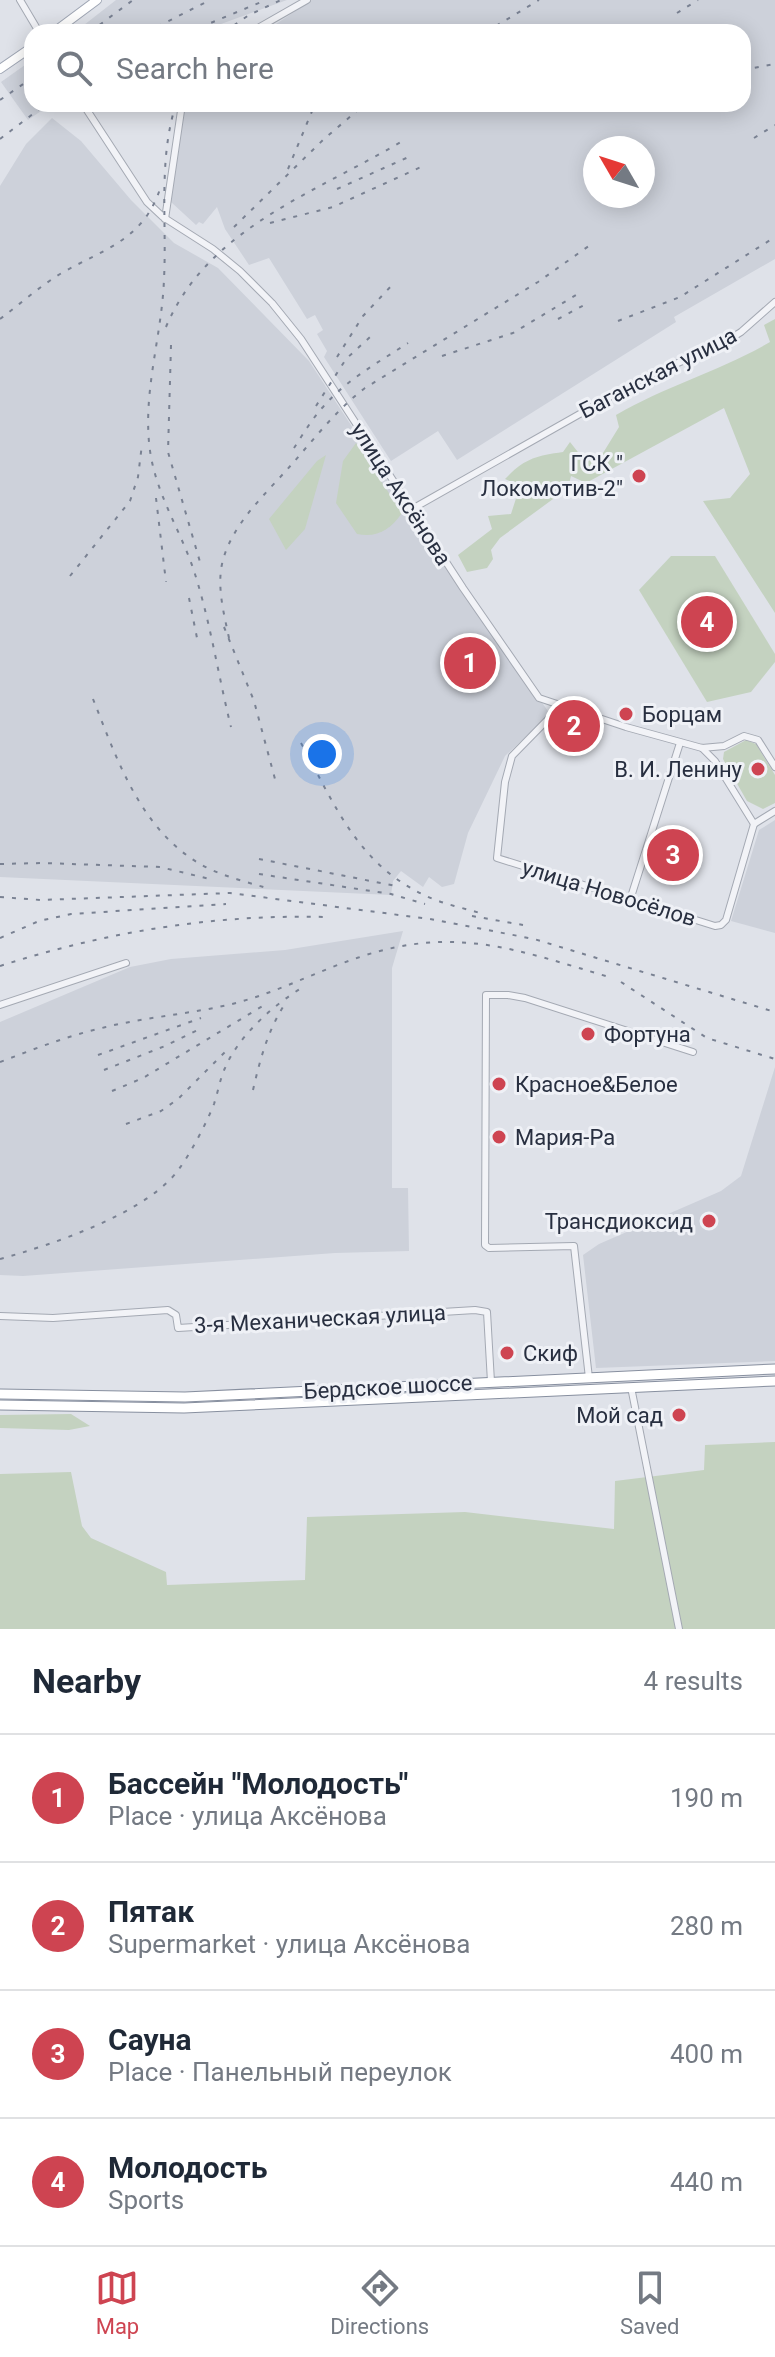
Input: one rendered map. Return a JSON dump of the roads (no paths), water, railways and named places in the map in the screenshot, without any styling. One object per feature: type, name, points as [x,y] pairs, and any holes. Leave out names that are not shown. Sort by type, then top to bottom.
[{"type":"highway","name":"Бердское шоссе","points":[[0,1394],[185,1397],[775,1369]]},
{"type":"highway","name":"Бердское шоссе","points":[[0,1405],[184,1408],[775,1381]]},
{"type":"main road","points":[[65,24],[97,0]]},
{"type":"main road","points":[[0,69],[24,52]]},
{"type":"street","points":[[20,0],[34,24]]},
{"type":"street","points":[[265,24],[307,0]]},
{"type":"street","name":"улица Аксёнова","points":[[88,112],[147,202],[165,219],[213,249],[272,303],[301,339],[539,698],[560,707],[702,748],[731,744],[744,736],[753,738],[758,740],[774,764]]},
{"type":"street","points":[[165,219],[181,112]]},
{"type":"street","name":"Баганская улица","points":[[412,509],[633,383],[720,345],[741,332],[775,302]]},
{"type":"street","name":"улица Новосёлов","points":[[560,707],[512,756],[505,782],[497,858],[715,926],[726,920],[754,824]]},
{"type":"street","points":[[630,900],[680,743]]},
{"type":"street","points":[[702,748],[715,761],[754,824],[775,811]]},
{"type":"street","points":[[0,1005],[126,963]]},
{"type":"street","points":[[589,1390],[574,1246],[489,1248],[485,1245],[486,995],[525,998],[693,1052]]},
{"type":"street","name":"3-я Механическая улица","points":[[0,1316],[53,1318],[168,1310],[176,1315],[178,1328],[475,1310],[487,1312],[491,1382]]},
{"type":"street","points":[[629,1376],[679,1629]]},
{"type":"railway","points":[[101,24],[133,0]]},
{"type":"railway","points":[[163,24],[210,0]]},
{"type":"railway","points":[[208,24],[266,0]]},
{"type":"railway","points":[[236,24],[281,0]]},
{"type":"railway","points":[[499,24],[539,0]]},
{"type":"railway","points":[[677,13],[698,0]]},
{"type":"railway","points":[[751,68],[775,64]]},
{"type":"railway","points":[[0,100],[24,84]]},
{"type":"railway","points":[[0,139],[35,112]]},
{"type":"railway","points":[[174,112],[165,169],[164,279],[149,401],[149,442],[155,475],[199,587],[231,727]]},
{"type":"railway","points":[[288,169],[312,112]]},
{"type":"railway","points":[[234,227],[356,112]]},
{"type":"railway","points":[[754,138],[775,125]]},
{"type":"railway","points":[[166,327],[185,292],[209,263],[237,238],[302,196],[404,140]]},
{"type":"railway","points":[[337,189],[413,155]]},
{"type":"railway","points":[[270,223],[333,207],[421,167]]},
{"type":"railway","points":[[0,319],[52,279],[106,250],[133,231],[154,205],[161,186]]},
{"type":"railway","points":[[618,321],[680,297],[775,237]]},
{"type":"railway","points":[[229,638],[220,582],[227,549],[251,510],[327,424],[365,388],[538,282],[593,243]]},
{"type":"railway","points":[[337,357],[363,316],[394,283]]},
{"type":"railway","points":[[442,356],[513,333],[581,292]]},
{"type":"railway","points":[[558,319],[588,303]]},
{"type":"railway","points":[[316,406],[346,359],[370,337]]},
{"type":"railway","points":[[294,448],[332,397],[363,372],[408,343]]},
{"type":"railway","points":[[171,345],[168,452],[200,562]]},
{"type":"railway","points":[[70,576],[130,501],[138,477],[142,444]]},
{"type":"railway","points":[[156,498],[166,582]]},
{"type":"railway","points":[[189,598],[197,638]]},
{"type":"railway","points":[[224,627],[254,701],[275,779]]},
{"type":"railway","points":[[93,699],[133,791],[161,832],[200,864],[270,889]]},
{"type":"railway","points":[[301,743],[350,830],[381,866],[424,895],[483,914]]},
{"type":"railway","points":[[259,859],[396,886]]},
{"type":"railway","points":[[0,864],[160,867],[210,879]]},
{"type":"railway","points":[[259,874],[391,894],[425,904]]},
{"type":"railway","points":[[0,897],[41,900],[230,893],[430,919],[534,939],[775,1012]]},
{"type":"railway","points":[[0,938],[39,921],[71,914],[226,904]]},
{"type":"railway","points":[[472,916],[523,925]]},
{"type":"railway","points":[[0,966],[80,944],[161,928],[243,919],[326,917]]},
{"type":"railway","points":[[0,1062],[98,1029],[241,1002],[360,957],[426,943],[457,942],[515,950],[609,977]]},
{"type":"railway","points":[[621,982],[707,1038],[775,1059]]},
{"type":"railway","points":[[0,1259],[97,1225],[145,1200],[164,1185],[189,1155],[214,1104],[225,1068],[238,1045],[267,1013],[300,989]]},
{"type":"railway","points":[[112,1091],[143,1078],[266,1004]]},
{"type":"railway","points":[[253,1090],[265,1047],[283,1007]]},
{"type":"railway","points":[[98,1055],[201,1018]]},
{"type":"railway","points":[[104,1070],[202,1028]]},
{"type":"railway","points":[[126,1124],[161,1111],[178,1099],[227,1050]]},
{"type":"place","name":"ГСК \" Локомотив-2\"","points":[[639,476]]},
{"type":"place","name":"Молодость","points":[[707,622]]},
{"type":"place","name":"Бассейн \"Молодость\"","points":[[470,663]]},
{"type":"place","name":"Борцам","points":[[626,714]]},
{"type":"place","name":"Пятак","points":[[574,726]]},
{"type":"place","name":"В. И. Ленину","points":[[758,769]]},
{"type":"place","name":"Сауна","points":[[673,855]]},
{"type":"place","name":"Фортуна","points":[[588,1034]]},
{"type":"place","name":"Красное&Белое","points":[[499,1084]]},
{"type":"place","name":"Мария-Ра","points":[[499,1137]]},
{"type":"place","name":"Трансдиоксид","points":[[709,1221]]},
{"type":"place","name":"Скиф","points":[[507,1353]]},
{"type":"place","name":"Мой сад","points":[[679,1415]]}]
